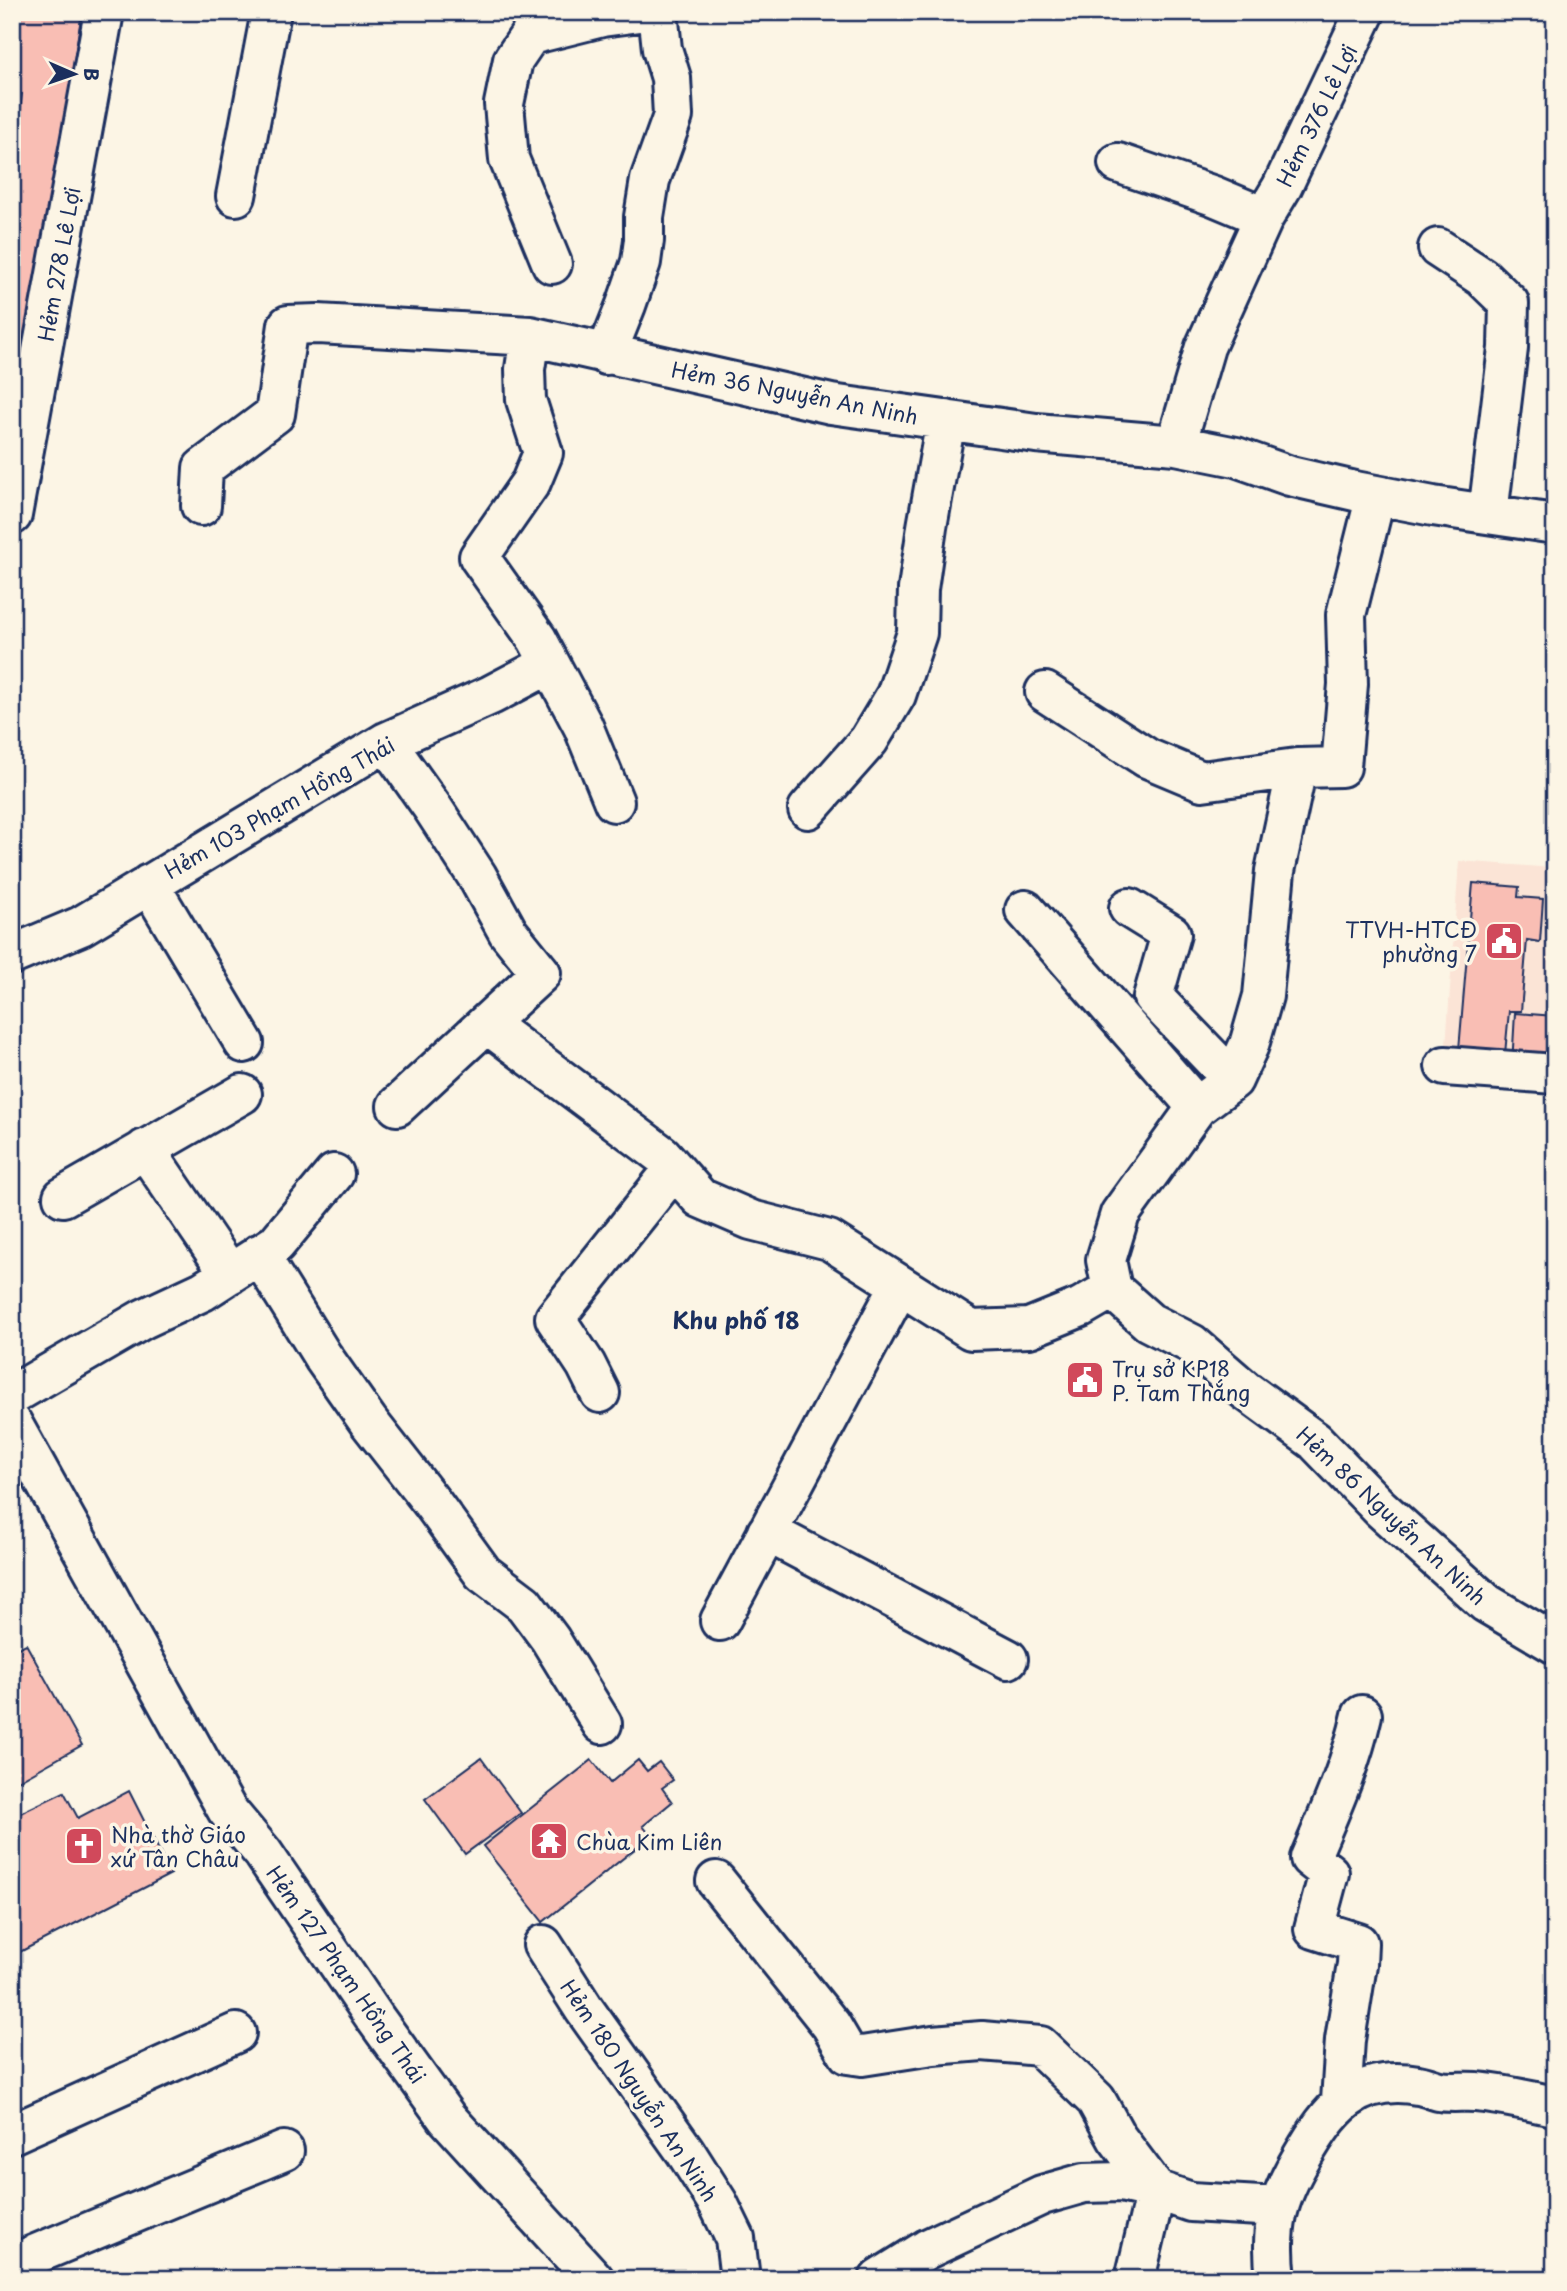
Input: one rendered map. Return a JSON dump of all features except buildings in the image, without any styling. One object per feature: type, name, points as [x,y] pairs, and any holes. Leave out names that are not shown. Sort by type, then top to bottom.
[{"type":"street","name":"Hẻm 278 Lê Lợi","points":[[12,515],[104,12]]},
{"type":"street","points":[[236,196],[271,12]]},
{"type":"street","points":[[552,264],[509,159],[504,104],[513,60],[530,35],[602,16],[640,12]]},
{"type":"street","points":[[606,355],[640,262],[650,180],[673,116],[671,78],[662,49],[657,12]]},
{"type":"street","name":"Hẻm 376 Lê Lợi","points":[[1176,445],[1205,347],[1264,217],[1282,187],[1365,12]]},
{"type":"street","points":[[1118,163],[1214,196],[1264,217]]},
{"type":"street","points":[[1438,248],[1482,277],[1509,303],[1508,348],[1488,514]]},
{"type":"street","name":"Hẻm 36 Nguyễn An Ninh","points":[[201,506],[203,468],[275,414],[288,325],[318,324],[530,336],[831,404],[1036,433],[1176,445],[1236,457],[1290,476],[1376,495],[1555,524]]},
{"type":"street","points":[[530,336],[525,369],[526,400],[543,453],[531,482],[479,557],[537,639],[583,726],[614,802]]},
{"type":"street","points":[[808,809],[869,740],[895,695],[917,633],[918,589],[946,420]]},
{"type":"street","points":[[1045,692],[1146,758],[1202,781],[1297,768],[1341,767],[1348,684],[1346,615],[1376,495]]},
{"type":"street","name":"Hẻm 103 Phạm Hồng Thái","points":[[12,955],[81,926],[386,742],[491,695],[550,664]]},
{"type":"street","points":[[386,742],[462,853],[508,932],[541,973],[397,1106]]},
{"type":"street","points":[[487,1024],[662,1155],[700,1198],[751,1220],[829,1240],[971,1330],[1029,1328],[1081,1307],[1112,1289],[1106,1260],[1120,1214],[1197,1107],[1233,1080],[1249,1045],[1263,996],[1275,871],[1297,768]]},
{"type":"street","points":[[149,884],[244,1043]]},
{"type":"street","points":[[1129,908],[1171,934],[1153,997],[1233,1080]]},
{"type":"street","points":[[1025,910],[1197,1107]]},
{"type":"street","points":[[1445,1066],[1555,1074]]},
{"type":"street","points":[[63,1197],[242,1094]]},
{"type":"street","points":[[145,1149],[323,1357],[483,1573],[524,1604],[550,1639],[602,1724]]},
{"type":"street","points":[[600,1392],[555,1318],[674,1169]]},
{"type":"street","points":[[12,1395],[143,1319],[203,1291],[276,1244],[334,1174]]},
{"type":"street","points":[[720,1620],[900,1285]]},
{"type":"street","name":"Hẻm 86 Nguyễn An Ninh","points":[[1112,1289],[1150,1322],[1192,1344],[1245,1390],[1315,1441],[1380,1508],[1486,1603],[1555,1644]]},
{"type":"street","name":"Hẻm 127 Phạm Hồng Thái","points":[[15,1435],[228,1810],[263,1853],[375,2018],[447,2118],[594,2279]]},
{"type":"street","points":[[767,1532],[1008,1659]]},
{"type":"street","points":[[1341,2101],[1345,2040],[1358,1943],[1314,1929],[1329,1872],[1310,1858],[1340,1788],[1356,1743],[1362,1715]]},
{"type":"street","points":[[716,1881],[824,2015],[848,2054],[862,2056],[933,2045],[982,2041],[1040,2046],[1096,2100],[1117,2138],[1156,2190]]},
{"type":"street","name":"Hẻm 180 Nguyễn An Ninh","points":[[543,1945],[718,2203],[735,2238],[740,2279]]},
{"type":"street","points":[[12,2134],[236,2033]]},
{"type":"street","points":[[1276,2279],[1274,2235],[1278,2205],[1318,2130],[1341,2101],[1361,2089],[1389,2084],[1418,2084],[1440,2091],[1477,2092],[1555,2106]]},
{"type":"street","points":[[12,2264],[284,2151]]},
{"type":"street","points":[[879,2279],[927,2249],[1042,2195],[1084,2183],[1121,2182],[1191,2202],[1278,2205]]},
{"type":"street","points":[[1135,2279],[1156,2190]]},
{"type":"shaded area","name":"TTVH-HTCĐ phường 7","points":[[1459,861],[1555,868],[1555,1016],[1516,1013],[1512,1064],[1445,1060]]},
{"type":"place","name":"TTVH-HTCĐ phường 7","points":[[1504,941]]},
{"type":"place","name":"Trụ sở KP18 P. Tam Thắng","points":[[1085,1380]]},
{"type":"place","name":"Chùa Kim Liên","points":[[549,1841]]},
{"type":"place","name":"Nhà thờ Giáo xứ Tân Châu","points":[[84,1846]]},
{"type":"district","name":"Khu phố 18","points":[[736,1319]]}]
